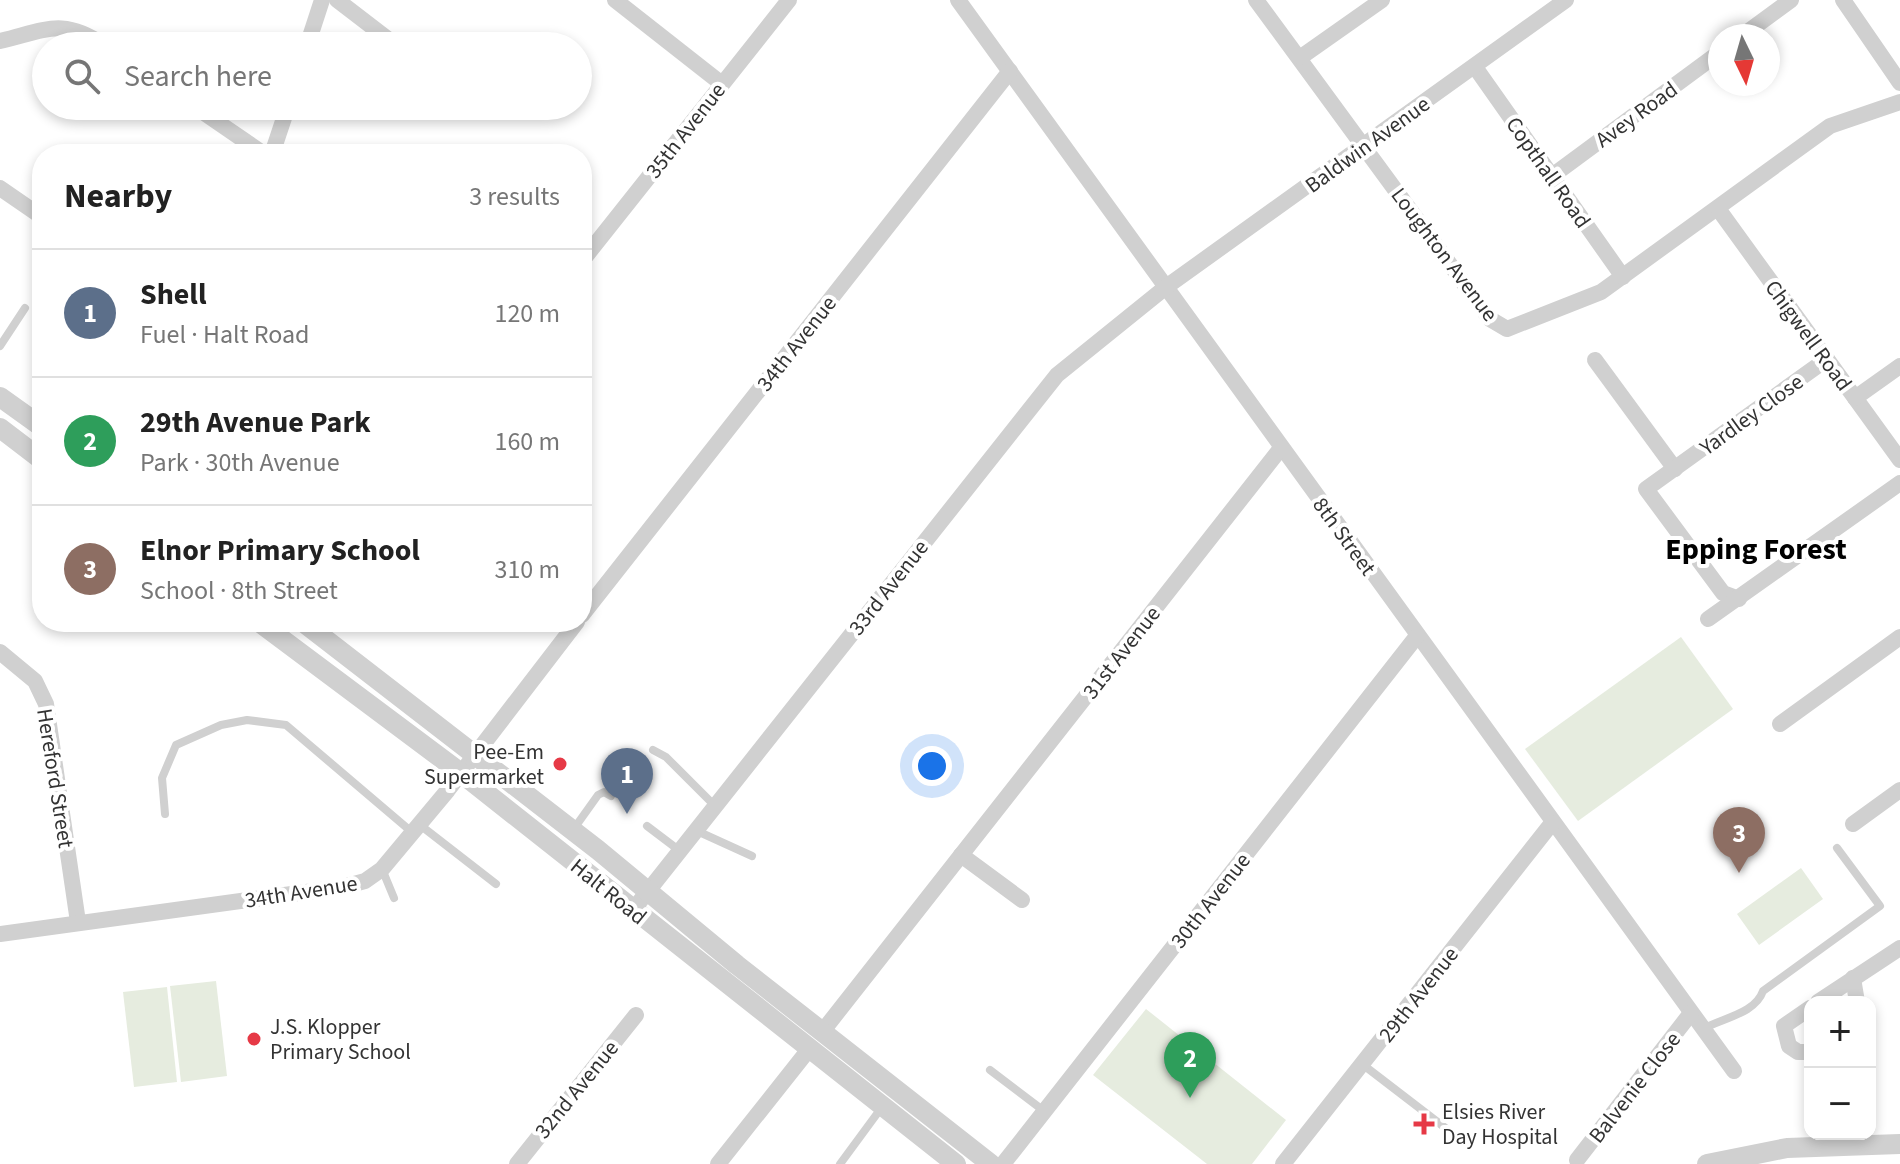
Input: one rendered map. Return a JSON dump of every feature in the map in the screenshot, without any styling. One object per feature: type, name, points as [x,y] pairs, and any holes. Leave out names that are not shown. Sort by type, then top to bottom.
[{"type":"street","points":[[312,32],[322,0]]},
{"type":"street","points":[[337,0],[379,32]]},
{"type":"street","points":[[615,0],[722,84]]},
{"type":"street","name":"35th Avenue","points":[[592,248],[789,0]]},
{"type":"street","name":"8th Street","points":[[958,0],[1734,1071]]},
{"type":"street","name":"Loughton Avenue","points":[[1256,0],[1499,327],[1519,328],[1601,292],[1719,210],[1830,126],[1900,102]]},
{"type":"street","points":[[1301,57],[1382,0]]},
{"type":"street","points":[[1758,24],[1791,0]]},
{"type":"street","points":[[1843,0],[1900,83]]},
{"type":"street","name":"Baldwin Avenue","points":[[1166,287],[1365,147],[1564,1]]},
{"type":"street","points":[[38,32],[59,27],[73,27],[81,32]]},
{"type":"street","points":[[0,41],[32,33]]},
{"type":"street","name":"Avey Road","points":[[1552,176],[1708,61]]},
{"type":"street","name":"Copthall Road","points":[[1475,67],[1623,277]]},
{"type":"street","name":"34th Avenue","points":[[592,602],[1010,71]]},
{"type":"street","points":[[218,120],[260,144]]},
{"type":"street","points":[[273,144],[283,120]]},
{"type":"street","points":[[0,188],[32,210]]},
{"type":"street","name":"Chigwell Road","points":[[1719,210],[1900,460]]},
{"type":"street","name":"33rd Avenue","points":[[633,910],[1047,386],[1078,355],[1166,287]]},
{"type":"street","name":"Yardley Close","points":[[1739,599],[1723,593],[1646,489],[1827,359]]},
{"type":"street","points":[[1595,360],[1675,469]]},
{"type":"street","points":[[1855,398],[1900,366]]},
{"type":"street","points":[[0,397],[32,420]]},
{"type":"street","points":[[0,428],[32,452]]},
{"type":"street","name":"31st Avenue","points":[[718,1164],[1281,448]]},
{"type":"street","points":[[1708,619],[1900,483]]},
{"type":"street","name":"Halt Road","points":[[273,632],[461,773],[633,910],[991,1164]]},
{"type":"street","points":[[285,641],[293,632]]},
{"type":"street","name":"Halt Road","points":[[314,632],[650,890],[816,1040],[883,1106],[956,1164]]},
{"type":"street","name":"34th Avenue","points":[[0,934],[343,887],[365,881],[382,869],[417,829],[569,632]]},
{"type":"street","name":"30th Avenue","points":[[1003,1164],[1417,636]]},
{"type":"street","points":[[1780,724],[1900,637]]},
{"type":"street","name":"Hereford Street","points":[[4,659],[35,681],[46,704],[78,922]]},
{"type":"street","points":[[1853,824],[1900,790]]},
{"type":"street","name":"29th Avenue","points":[[1283,1164],[1552,823]]},
{"type":"street","points":[[961,855],[1022,900]]},
{"type":"street","points":[[1827,996],[1900,948]]},
{"type":"street","points":[[1853,978],[1856,996]]},
{"type":"street","points":[[1804,1012],[1784,1026],[1789,1046],[1804,1052]]},
{"type":"street","name":"Balvenie Close","points":[[1577,1160],[1691,1013]]},
{"type":"street","name":"32nd Avenue","points":[[517,1164],[636,1015]]},
{"type":"street","points":[[1707,1164],[1796,1147],[1900,1144]]},
{"type":"lane","points":[[0,346],[25,308]]},
{"type":"lane","points":[[165,814],[162,778],[176,745],[183,739],[221,725],[266,720],[292,728],[417,829],[496,884]]},
{"type":"lane","points":[[653,750],[666,757],[716,807]]},
{"type":"lane","points":[[572,830],[598,795],[604,792],[611,796]]},
{"type":"lane","points":[[647,826],[680,852]]},
{"type":"lane","points":[[697,831],[752,856]]},
{"type":"lane","points":[[1702,1030],[1744,1012],[1760,998],[1763,991],[1880,906],[1837,848]]},
{"type":"lane","points":[[382,869],[394,898]]},
{"type":"lane","points":[[1362,1064],[1448,1130]]},
{"type":"lane","points":[[990,1070],[1044,1111]]},
{"type":"lane","points":[[840,1164],[883,1106]]},
{"type":"shaded area","points":[[1681,637],[1733,709],[1578,821],[1525,749]]},
{"type":"shaded area","points":[[1801,868],[1823,899],[1759,945],[1737,914]]},
{"type":"shaded area","points":[[216,981],[227,1076],[181,1082],[170,986]]},
{"type":"shaded area","points":[[167,987],[177,1082],[134,1087],[123,992]]},
{"type":"shaded area","points":[[1146,1009],[1286,1120],[1252,1164],[1207,1164],[1093,1075]]},
{"type":"place","name":"Pee-Em Supermarket","points":[[560,764]]},
{"type":"place","name":"Shell","points":[[627,814]]},
{"type":"place","name":"Elnor Primary School","points":[[1739,873]]},
{"type":"place","name":"J.S. Klopper Primary School","points":[[254,1039]]},
{"type":"place","name":"29th Avenue Park","points":[[1190,1098]]},
{"type":"place","name":"Elsies River Day Hospital","points":[[1424,1124]]},
{"type":"district","name":"Epping Forest","points":[[1756,549]]}]
